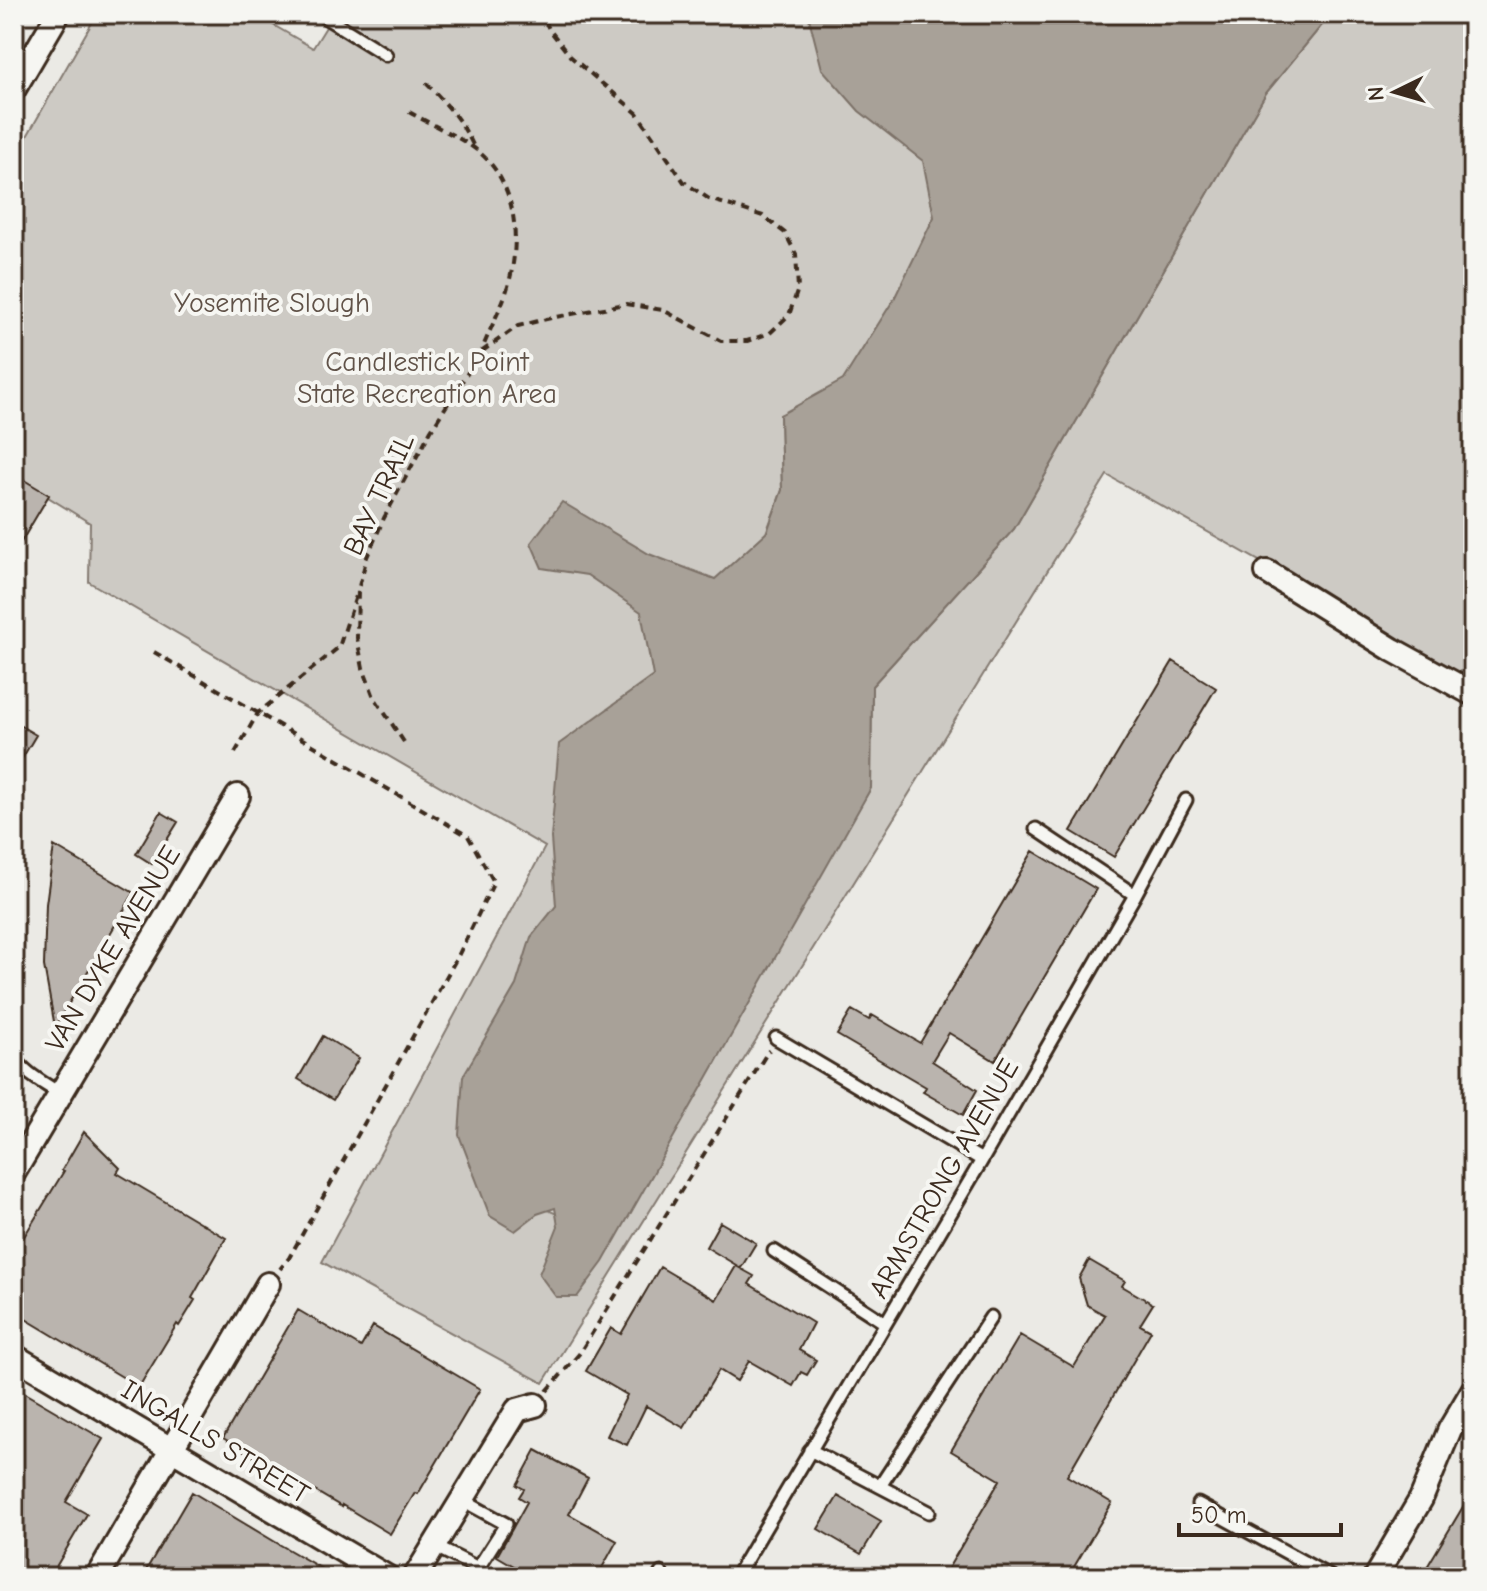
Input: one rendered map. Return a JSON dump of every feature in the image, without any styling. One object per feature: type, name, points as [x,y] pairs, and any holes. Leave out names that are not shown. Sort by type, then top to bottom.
[{"type":"street","points":[[14,89],[58,14]]},
{"type":"street","points":[[1267,572],[1393,650],[1473,694]]},
{"type":"street","name":"VAN DYKE AVENUE","points":[[14,1172],[238,796]]},
{"type":"street","points":[[97,1577],[268,1284]]},
{"type":"street","name":"INGALLS STREET","points":[[14,1356],[387,1577]]},
{"type":"street","points":[[1375,1577],[1421,1499],[1450,1429],[1473,1390]]},
{"type":"street","points":[[415,1577],[462,1500],[526,1408]]},
{"type":"lane","points":[[320,14],[386,55]]},
{"type":"lane","name":"ARMSTRONG AVENUE","points":[[736,1577],[982,1160],[1135,895],[1186,800]]},
{"type":"lane","points":[[1036,829],[1135,895]]},
{"type":"lane","points":[[776,1038],[982,1160]]},
{"type":"lane","points":[[14,1057],[28,1073],[60,1094]]},
{"type":"lane","points":[[774,1251],[885,1323]]},
{"type":"lane","points":[[880,1486],[991,1317]]},
{"type":"lane","points":[[810,1450],[929,1512]]},
{"type":"lane","points":[[434,1546],[478,1568],[506,1524],[462,1500]]},
{"type":"lane","points":[[1198,1504],[1331,1577]]},
{"type":"path","name":"BAY TRAIL","points":[[404,742],[374,697],[363,668],[357,638],[358,590],[367,557],[384,518],[431,430],[481,352],[518,326],[625,304],[663,310],[721,341],[747,341],[770,333],[789,315],[798,289],[796,254],[785,233],[763,216],[709,199],[684,182],[637,113],[570,56],[549,29],[542,14]]},
{"type":"path","points":[[426,83],[450,107],[474,147]]},
{"type":"path","points":[[409,112],[474,147],[489,162],[505,186],[513,207],[514,264],[505,295],[481,352]]},
{"type":"path","points":[[235,753],[258,713],[339,647],[358,590]]},
{"type":"path","points":[[154,652],[468,836],[494,882],[459,954],[289,1258],[268,1284]]},
{"type":"path","points":[[526,1408],[579,1354],[776,1038]]},
{"type":"green space","name":"Candlestick Point State Recreation Area","points":[[97,14],[254,14],[313,48],[334,14],[1081,14],[860,388],[780,415],[782,490],[766,533],[750,548],[532,1203],[602,1234],[871,788],[872,686],[1014,529],[1266,93],[1331,14],[1428,14],[1473,28],[1473,682],[1107,475],[543,1383],[322,1262],[545,847],[89,582],[90,523],[14,476],[14,159]]},
{"type":"shaded area","points":[[808,14],[1331,14],[1266,93],[1014,529],[872,686],[871,788],[603,1262],[577,1297],[556,1297],[539,1274],[558,1226],[555,1208],[537,1214],[515,1231],[490,1216],[459,1135],[463,1076],[516,985],[531,937],[556,906],[551,838],[559,744],[653,676],[641,612],[587,575],[542,568],[531,543],[562,502],[649,554],[715,579],[767,532],[782,490],[780,415],[843,380],[894,299],[934,217],[923,161],[859,111],[822,69]]},
{"type":"building","points":[[14,474],[49,495],[14,554]]},
{"type":"building","points":[[1173,661],[1216,688],[1114,857],[1071,831]]},
{"type":"building","points":[[14,722],[36,735],[14,772]]},
{"type":"building","points":[[161,812],[178,822],[152,864],[136,854]]},
{"type":"building","points":[[54,846],[134,893],[55,1027],[44,966],[46,904]]},
{"type":"building","points":[[1033,851],[1096,889],[995,1061],[949,1033],[932,1061],[977,1090],[963,1115],[923,1092],[926,1087],[837,1035],[852,1010],[869,1020],[872,1015],[920,1043]]},
{"type":"building","points":[[323,1036],[359,1058],[333,1100],[298,1079]]},
{"type":"building","points":[[84,1132],[120,1168],[117,1173],[226,1238],[192,1298],[195,1300],[139,1387],[14,1312],[14,1253]]},
{"type":"building","points":[[720,1222],[756,1243],[741,1268],[706,1247]]},
{"type":"building","points":[[1089,1260],[1125,1281],[1122,1286],[1153,1304],[1140,1325],[1151,1331],[1067,1476],[1112,1503],[1068,1577],[955,1577],[946,1572],[1000,1480],[951,1451],[1020,1335],[1074,1367],[1105,1315],[1087,1305],[1079,1278]]},
{"type":"building","points":[[736,1266],[754,1276],[749,1284],[813,1323],[799,1350],[816,1360],[807,1375],[801,1372],[793,1386],[749,1361],[737,1381],[719,1370],[684,1428],[646,1406],[627,1445],[607,1436],[627,1395],[586,1371],[611,1328],[621,1334],[660,1267],[716,1300]]},
{"type":"building","points":[[298,1310],[361,1347],[373,1326],[480,1389],[418,1494],[415,1493],[390,1534],[223,1438]]},
{"type":"building","points":[[14,1387],[103,1439],[66,1502],[87,1514],[50,1577],[14,1577]]},
{"type":"building","points":[[536,1450],[588,1478],[569,1514],[617,1541],[597,1577],[514,1577],[519,1569],[497,1556],[527,1502],[519,1497],[524,1489],[517,1485]]},
{"type":"building","points":[[1473,1490],[1473,1577],[1421,1577],[1436,1552]]},
{"type":"building","points":[[192,1492],[277,1543],[336,1577],[142,1577]]},
{"type":"building","points":[[838,1496],[881,1521],[861,1554],[818,1529]]},
{"type":"park label","name":"Yosemite Slough","points":[[272,302]]}]
